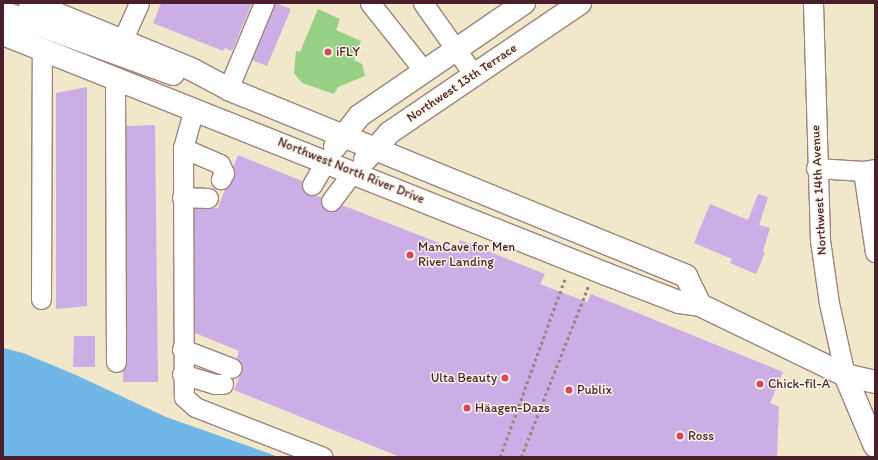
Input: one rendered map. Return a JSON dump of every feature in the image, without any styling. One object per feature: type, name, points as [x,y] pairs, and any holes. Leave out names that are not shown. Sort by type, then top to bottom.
[{"type":"main road","name":"Northwest 13th Terrace","points":[[353,172],[389,133],[580,3]]},
{"type":"main road","points":[[36,4],[123,39],[193,70],[228,89]]},
{"type":"main road","points":[[326,161],[343,135],[359,116],[522,4]]},
{"type":"main road","points":[[3,12],[146,66],[228,89],[343,135],[374,150],[686,276],[700,305]]},
{"type":"main road","name":"Northwest North River Drive","points":[[3,34],[679,302],[700,305],[845,375],[875,382]]},
{"type":"main road","points":[[845,375],[875,446]]},
{"type":"street","points":[[123,39],[139,3]]},
{"type":"street","points":[[228,89],[264,3]]},
{"type":"street","points":[[370,3],[424,71]]},
{"type":"street","points":[[423,3],[474,75]]},
{"type":"street","name":"Northwest 14th Avenue","points":[[813,3],[816,168],[822,256],[845,375]]},
{"type":"street","points":[[41,299],[42,50]]},
{"type":"street","points":[[115,78],[116,362]]},
{"type":"street","points":[[194,109],[182,148],[182,374],[184,397],[195,407],[323,457]]},
{"type":"street","points":[[182,148],[220,164],[224,173],[221,179]]},
{"type":"street","points":[[312,185],[326,161]]},
{"type":"street","points":[[816,168],[869,170],[875,252]]},
{"type":"street","points":[[331,201],[353,172]]},
{"type":"street","points":[[182,197],[208,198]]},
{"type":"street","points":[[182,349],[232,368]]},
{"type":"street","points":[[182,374],[214,384],[223,384]]},
{"type":"path","points":[[500,457],[564,278]]},
{"type":"path","points":[[521,457],[588,287]]},
{"type":"green space","name":"iFLY","points":[[318,9],[340,19],[336,30],[361,41],[354,60],[362,64],[365,76],[338,87],[334,94],[302,83],[294,73],[296,51],[300,52]]},
{"type":"water","points":[[3,348],[23,353],[76,375],[166,417],[279,457],[3,457]]},
{"type":"building","points":[[161,3],[252,3],[232,51],[225,48],[223,51],[153,23]]},
{"type":"building","points":[[275,3],[291,9],[267,66],[252,60]]},
{"type":"building","points":[[87,87],[87,306],[56,309],[56,93]]},
{"type":"building","points":[[155,125],[158,382],[123,382],[123,370],[127,362],[126,126]]},
{"type":"building","points":[[238,155],[302,181],[303,191],[307,195],[321,197],[321,206],[329,212],[336,211],[342,205],[457,250],[460,240],[545,274],[540,284],[587,302],[591,294],[783,372],[770,403],[779,407],[777,457],[400,457],[234,390],[243,368],[237,358],[239,351],[195,333],[194,208],[218,208],[225,189],[234,178],[233,167]]},
{"type":"building","points":[[758,194],[768,197],[759,225],[770,228],[763,251],[765,253],[756,274],[730,263],[732,259],[694,243],[710,204],[748,220]]},
{"type":"building","points":[[74,336],[95,336],[95,367],[73,367]]},
{"type":"place","name":"iFLY","points":[[328,52]]},
{"type":"place","name":"ManCave for Men River Landing","points":[[410,255]]},
{"type":"place","name":"Ulta Beauty","points":[[505,378]]},
{"type":"place","name":"Chick-fil-A","points":[[760,384]]},
{"type":"place","name":"Publix","points":[[569,390]]},
{"type":"place","name":"Häagen-Dazs","points":[[467,408]]},
{"type":"place","name":"Ross","points":[[680,436]]}]
